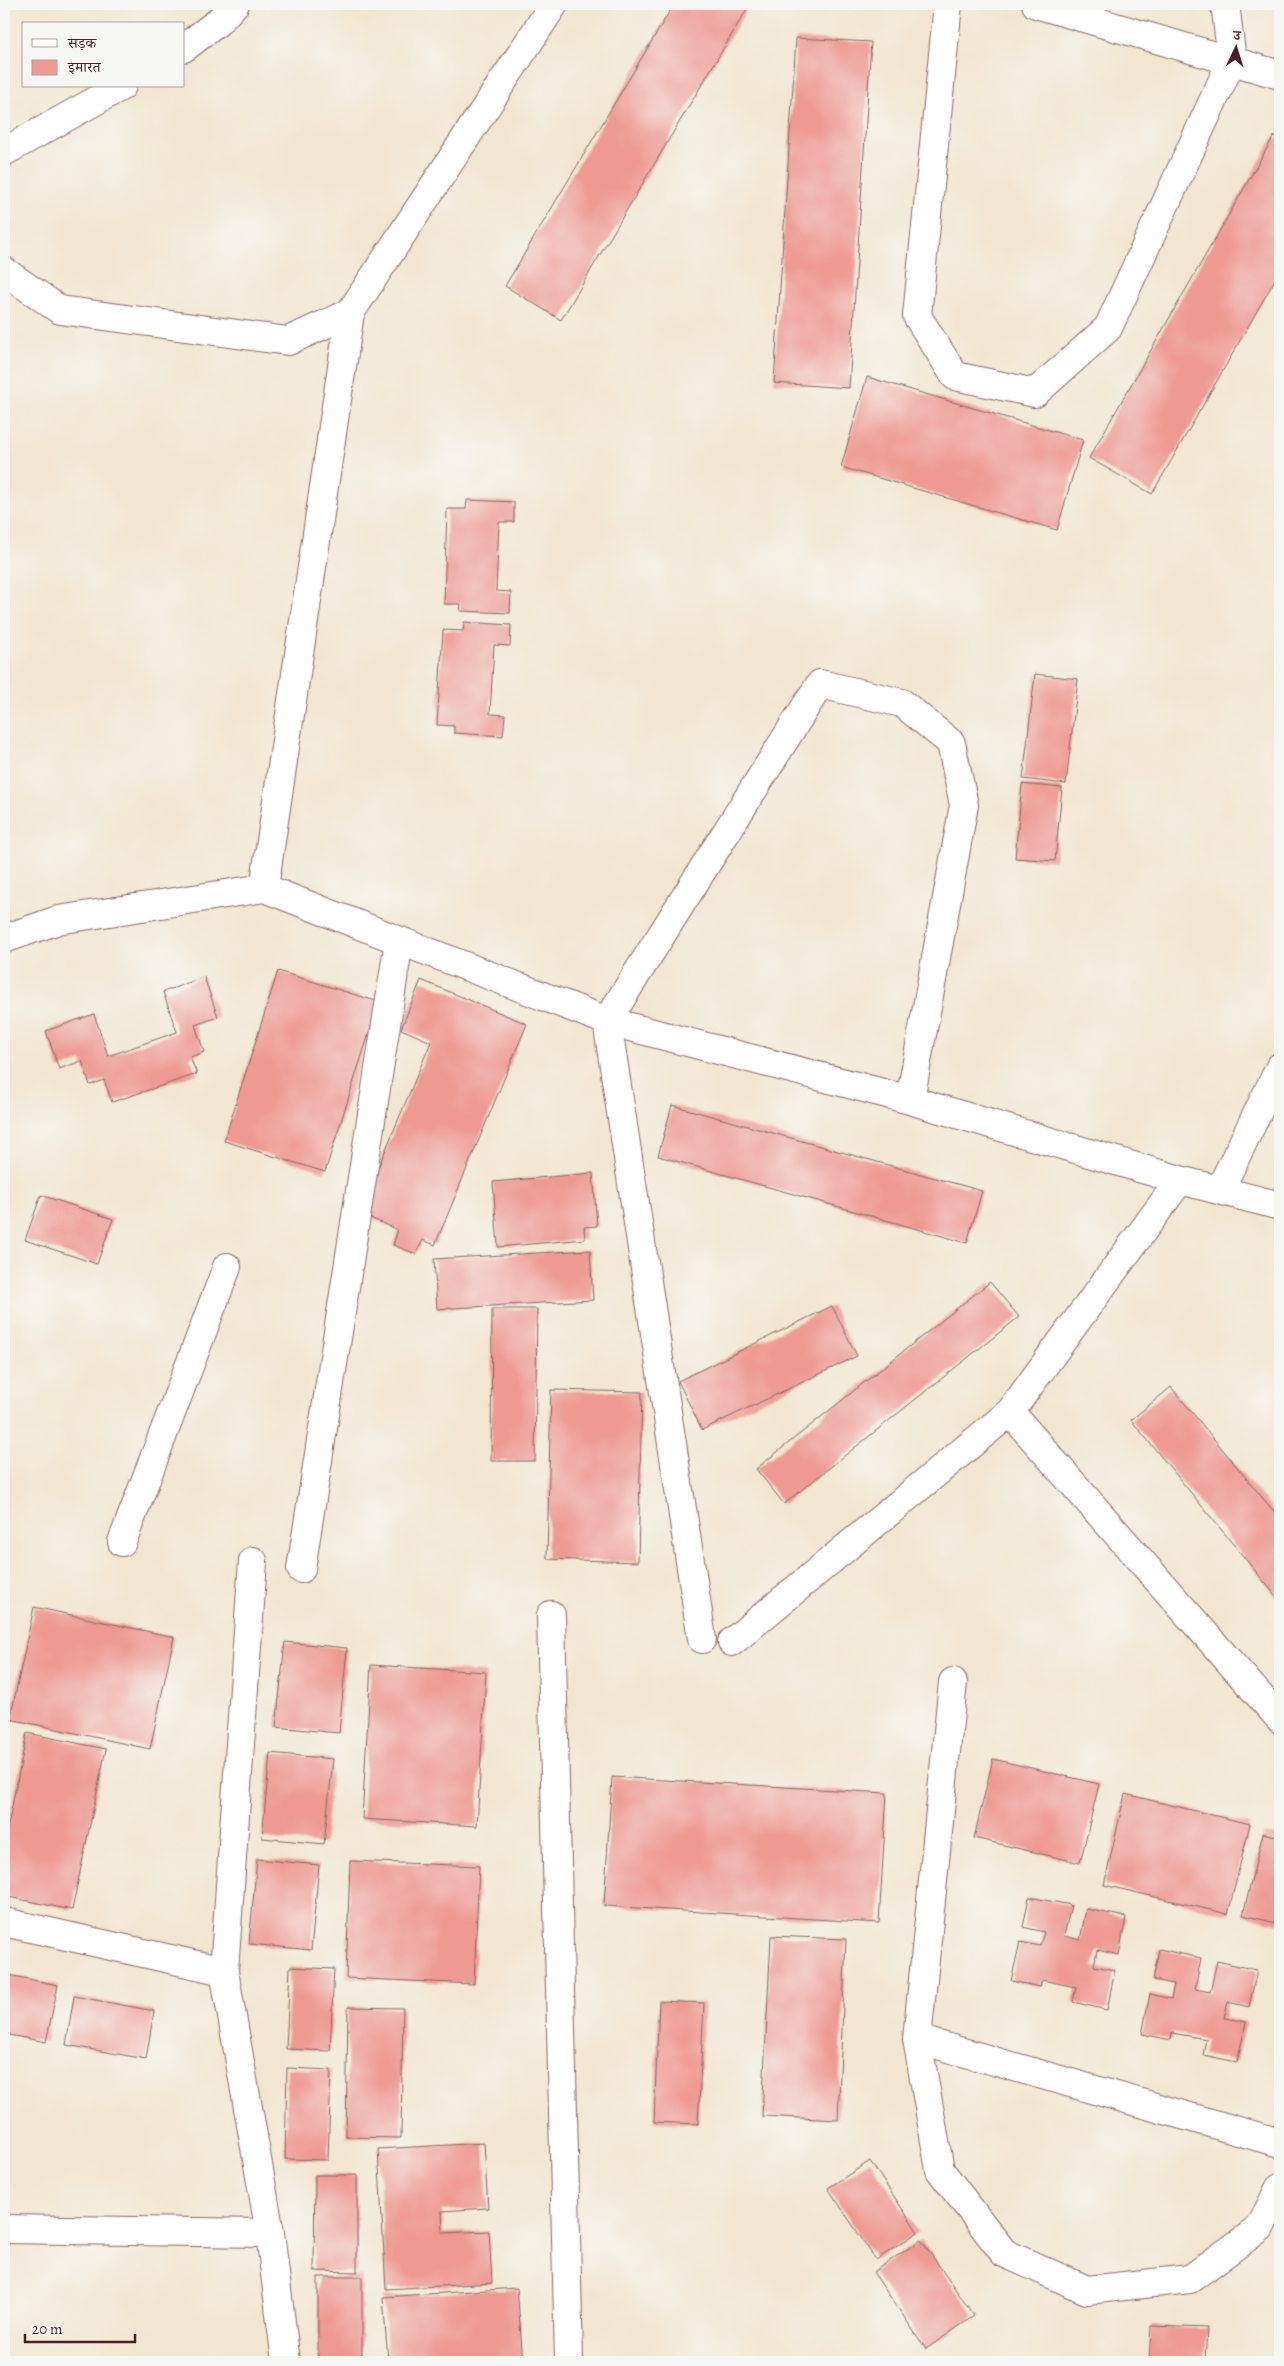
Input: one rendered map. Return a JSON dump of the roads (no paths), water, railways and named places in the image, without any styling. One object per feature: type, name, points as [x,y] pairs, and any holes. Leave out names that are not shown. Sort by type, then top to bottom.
[{"type":"street","points":[[185,47],[218,22],[235,4]]},
{"type":"street","points":[[264,888],[350,313],[554,4]]},
{"type":"street","points":[[948,4],[917,316],[954,376],[1035,393],[1108,328],[1232,60],[1225,4]]},
{"type":"street","points":[[1036,4],[1280,75]]},
{"type":"street","points":[[4,152],[118,88]]},
{"type":"street","points":[[4,271],[60,310],[288,341],[350,313]]},
{"type":"street","points":[[702,1639],[607,1021],[820,684],[902,703],[951,743],[964,805],[910,1100]]},
{"type":"street","points":[[4,939],[58,920],[264,888],[607,1021],[910,1100],[1180,1180],[1280,1206]]},
{"type":"street","points":[[301,1569],[399,941]]},
{"type":"street","points":[[1220,1189],[1280,1067]]},
{"type":"street","points":[[732,1642],[1010,1412],[1180,1180]]},
{"type":"street","points":[[122,1542],[227,1267]]},
{"type":"street","points":[[1010,1412],[1280,1719]]},
{"type":"street","points":[[253,1561],[224,1971],[270,2233],[286,2362]]},
{"type":"street","points":[[551,1615],[569,2362]]},
{"type":"street","points":[[953,1682],[917,2039],[940,2170],[1004,2254],[1087,2290],[1190,2279],[1260,2228],[1280,2186]]},
{"type":"street","points":[[4,1922],[224,1971]]},
{"type":"street","points":[[917,2039],[1280,2143]]},
{"type":"street","points":[[4,2229],[270,2233]]}]
